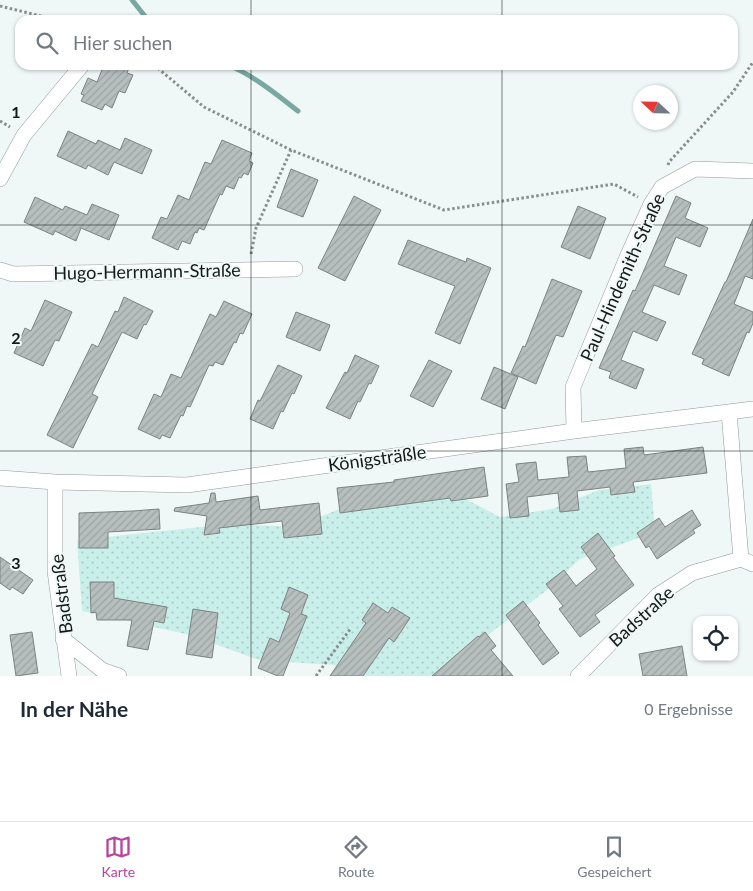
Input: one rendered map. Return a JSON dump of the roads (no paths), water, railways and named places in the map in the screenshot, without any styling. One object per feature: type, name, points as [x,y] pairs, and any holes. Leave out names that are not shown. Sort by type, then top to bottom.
[{"type":"street","points":[[0,179],[24,136],[78,70]]},
{"type":"street","name":"Paul-Hindemith-Straße","points":[[574,431],[573,387],[628,255],[651,204],[662,187],[695,168],[753,171]]},
{"type":"street","name":"Hugo-Herrmann-Straße","points":[[0,270],[13,274],[295,269]]},
{"type":"street","name":"Königsträßle","points":[[0,478],[55,482],[187,485],[574,431],[753,409]]},
{"type":"street","name":"Badstraße","points":[[578,676],[658,595],[692,573],[747,562],[729,412]]},
{"type":"street","name":"Badstraße","points":[[55,482],[55,571],[63,639],[102,670],[119,676]]},
{"type":"street","points":[[63,639],[69,676]]},
{"type":"waterway","points":[[132,0],[144,15]]},
{"type":"waterway","points":[[239,70],[255,79],[298,111]]}]
